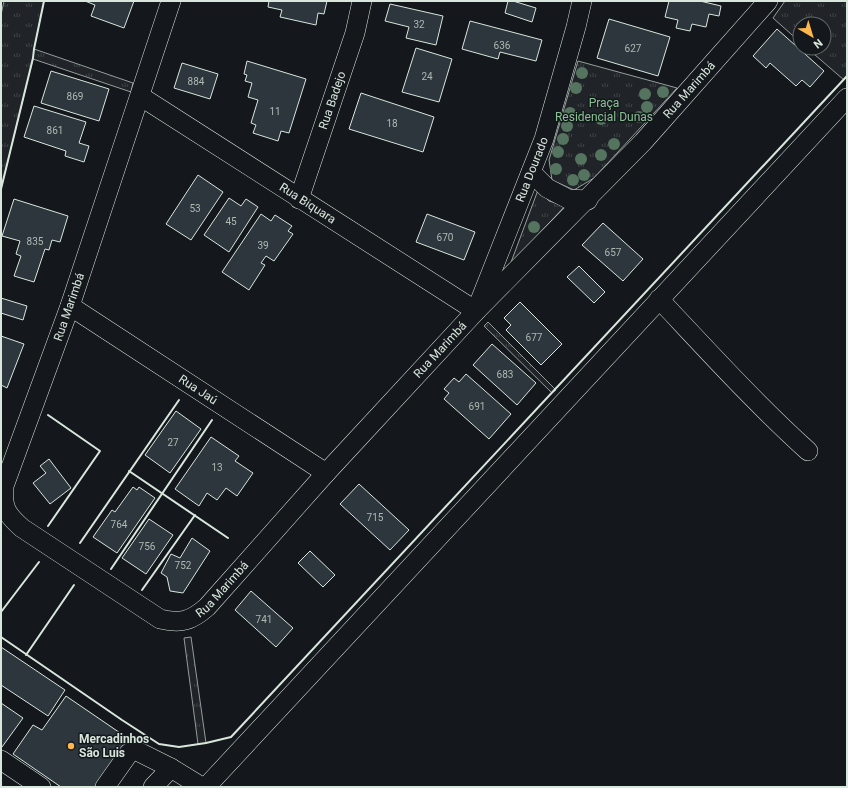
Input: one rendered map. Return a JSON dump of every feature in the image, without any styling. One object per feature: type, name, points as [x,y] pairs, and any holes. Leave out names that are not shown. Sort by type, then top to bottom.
[{"type":"street","name":"Rua Marimbá","points":[[171,1],[70,306],[4,486],[3,501],[6,511],[22,528],[160,619],[171,622],[184,621],[196,616],[207,607],[326,473],[476,311],[588,200],[643,142],[768,1]]},
{"type":"street","name":"Rua Badejo","points":[[299,199],[355,33],[362,1]]},
{"type":"street","name":"Rua Dourado","points":[[476,311],[544,139],[582,1]]},
{"type":"street","name":"Rua Biquara","points":[[140,96],[476,311]]},
{"type":"street","points":[[206,787],[847,98]]},
{"type":"street","points":[[531,172],[547,188],[568,199],[588,200]]},
{"type":"street","points":[[659,299],[770,417],[808,451]]},
{"type":"street","name":"Rua Jaú","points":[[70,306],[326,473]]},
{"type":"street","points":[[105,787],[129,753],[133,751],[137,751],[171,768],[202,787]]},
{"type":"street","points":[[1,760],[41,787]]},
{"type":"street","points":[[152,787],[171,768]]},
{"type":"green space","points":[[4,1],[44,1],[34,49],[133,83],[131,92],[33,59],[1,189],[1,15]]},
{"type":"green space","points":[[785,1],[847,1],[847,76],[844,80],[816,56],[832,56],[832,16],[792,16],[792,35],[773,18]]},
{"type":"green space","name":"Praça Residencial Dunas","points":[[578,61],[677,88],[594,178],[574,190],[552,180],[549,160]]},
{"type":"green space","points":[[538,190],[549,201],[565,206],[510,265]]},
{"type":"green space","points":[[488,322],[556,390],[552,393],[484,326]]},
{"type":"green space","points":[[191,637],[206,743],[198,744],[184,638]]},
{"type":"building","points":[[85,1],[134,1],[124,28],[91,16],[95,5]]},
{"type":"building","points":[[269,1],[327,1],[324,14],[318,13],[316,25],[280,17],[282,10],[268,7]]},
{"type":"building","points":[[508,1],[513,1],[536,8],[532,22],[505,13]]},
{"type":"building","points":[[669,1],[700,1],[721,6],[719,16],[709,14],[706,27],[692,24],[690,31],[676,28],[678,20],[665,17]]},
{"type":"building","points":[[390,4],[443,16],[436,45],[406,38],[409,27],[385,21]]},
{"type":"building","points":[[609,19],[670,37],[658,76],[597,58]]},
{"type":"building","points":[[470,21],[542,40],[536,61],[500,52],[498,59],[462,49]]},
{"type":"building","points":[[777,29],[792,42],[792,56],[807,56],[824,71],[810,87],[802,80],[796,86],[770,63],[766,68],[753,56]]},
{"type":"building","points":[[416,48],[452,59],[439,102],[402,92]]},
{"type":"building","points":[[247,61],[306,79],[289,133],[281,131],[278,141],[253,133],[256,125],[251,123],[258,100],[248,97],[252,83],[245,81],[247,75],[244,74]]},
{"type":"building","points":[[182,63],[218,74],[210,99],[174,88]]},
{"type":"building","points":[[51,71],[109,89],[99,121],[41,103]]},
{"type":"building","points":[[361,93],[434,117],[423,152],[349,129]]},
{"type":"building","points":[[34,106],[86,122],[79,143],[89,146],[84,162],[65,156],[66,151],[24,137]]},
{"type":"building","points":[[198,175],[223,192],[191,240],[166,224]]},
{"type":"building","points":[[229,198],[241,206],[246,199],[258,207],[229,252],[204,235]]},
{"type":"building","points":[[14,199],[68,216],[60,242],[52,240],[49,250],[45,249],[34,282],[14,276],[21,256],[16,254],[20,241],[2,236]]},
{"type":"building","points":[[261,214],[271,221],[275,215],[292,226],[288,231],[293,234],[274,261],[266,256],[261,263],[265,265],[249,290],[222,272]]},
{"type":"building","points":[[427,214],[475,232],[464,260],[416,242]]},
{"type":"building","points":[[603,223],[643,259],[623,281],[582,245]]},
{"type":"building","points":[[579,266],[605,292],[594,303],[567,277]]},
{"type":"building","points":[[1,298],[27,306],[23,320],[1,313]]},
{"type":"building","points":[[520,302],[562,344],[541,365],[506,330],[511,325],[504,318]]},
{"type":"building","points":[[1,336],[24,344],[7,388],[1,385]]},
{"type":"building","points":[[492,344],[536,383],[517,405],[473,365]]},
{"type":"building","points":[[466,374],[511,414],[489,439],[444,399],[449,393],[444,389],[454,378],[459,382]]},
{"type":"building","points":[[176,411],[201,429],[170,473],[145,455]]},
{"type":"building","points":[[211,437],[239,456],[235,461],[253,473],[237,496],[226,488],[217,500],[207,493],[199,506],[175,489]]},
{"type":"building","points":[[49,459],[71,488],[50,504],[33,483],[46,473],[40,466]]},
{"type":"building","points":[[359,484],[409,530],[390,550],[340,504]]},
{"type":"building","points":[[133,487],[137,490],[139,487],[155,498],[117,553],[93,537],[112,510],[115,512]]},
{"type":"building","points":[[149,519],[173,535],[146,574],[122,558]]},
{"type":"building","points":[[192,538],[210,551],[183,593],[170,591],[167,577],[161,573],[171,554],[180,558]]},
{"type":"building","points":[[310,551],[335,575],[323,587],[298,563]]},
{"type":"building","points":[[251,591],[293,628],[276,647],[235,610]]},
{"type":"building","points":[[1,647],[65,690],[48,716],[1,685]]},
{"type":"building","name":"Mercadinhos São Luis","points":[[66,696],[129,739],[95,787],[61,787],[13,754],[33,725],[42,730]]},
{"type":"building","points":[[1,703],[23,718],[2,747],[1,746]]},
{"type":"wall","points":[[1,189],[33,58],[44,1]]},
{"type":"wall","points":[[1,637],[159,744],[179,747],[231,737],[847,76]]},
{"type":"wall","points":[[80,543],[179,400]]},
{"type":"wall","points":[[48,415],[100,451],[48,526]]},
{"type":"wall","points":[[111,569],[212,420]]},
{"type":"wall","points":[[129,471],[228,538]]},
{"type":"wall","points":[[142,590],[195,515]]},
{"type":"wall","points":[[1,612],[39,562]]},
{"type":"wall","points":[[26,655],[74,585]]},
{"type":"place","name":"Mercadinhos São Luis","points":[[71,746]]}]
